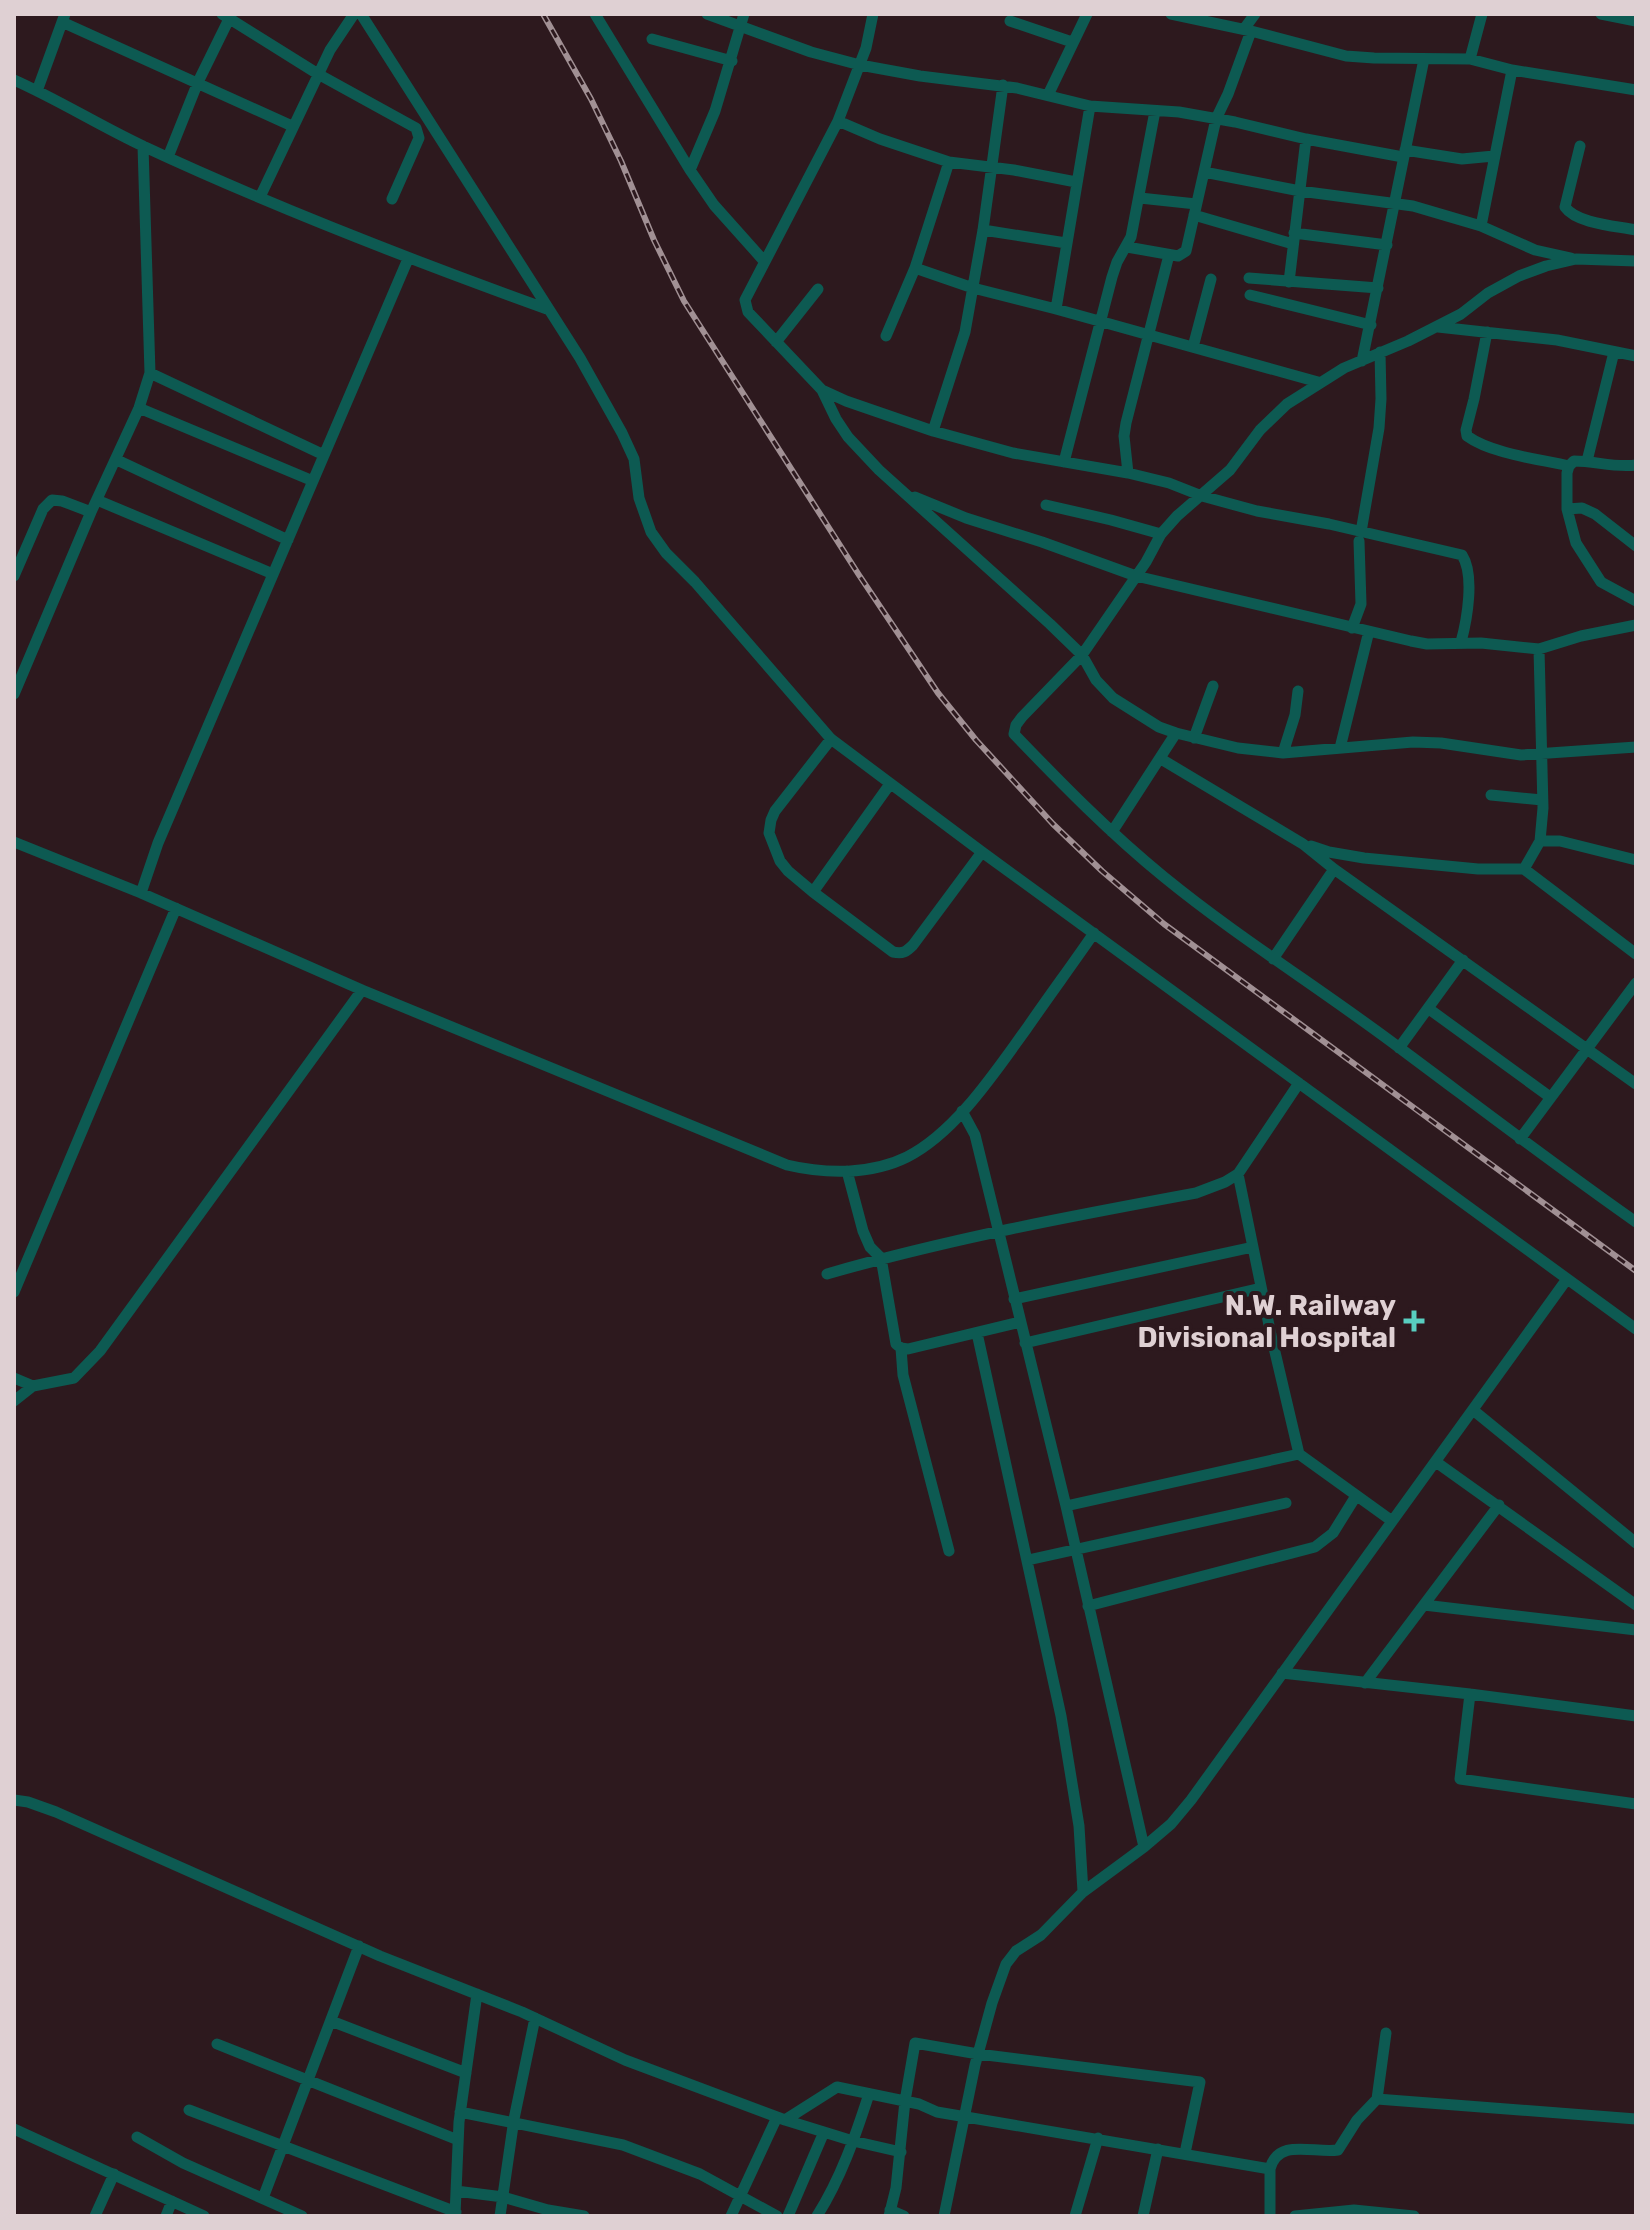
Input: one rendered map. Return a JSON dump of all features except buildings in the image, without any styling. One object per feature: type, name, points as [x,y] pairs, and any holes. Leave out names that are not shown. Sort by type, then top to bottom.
[{"type":"street","points":[[260,197],[330,50],[354,14]]},
{"type":"street","points":[[361,14],[580,358],[628,443],[634,459],[639,498],[651,532],[666,553],[695,582],[831,739],[1636,1329]]},
{"type":"street","points":[[595,14],[690,170],[714,205],[764,261]]},
{"type":"street","points":[[707,14],[742,20],[811,52],[920,76],[1003,85],[1090,106],[1179,112],[1306,139],[1404,154],[1462,159],[1494,156]]},
{"type":"street","points":[[873,14],[860,65],[838,121],[745,300],[748,312],[822,390],[848,437],[879,470],[1082,655],[1096,680],[1113,698],[1142,718],[1176,733],[1238,748],[1283,753],[1413,742],[1521,755],[1636,747]]},
{"type":"street","points":[[1048,95],[1087,14]]},
{"type":"street","points":[[1171,14],[1248,30],[1346,56],[1470,59],[1512,70],[1636,90]]},
{"type":"street","points":[[1127,247],[1178,256],[1186,251],[1216,119],[1228,94],[1255,14]]},
{"type":"street","points":[[1470,59],[1482,14]]},
{"type":"street","points":[[1601,14],[1636,21]]},
{"type":"street","points":[[168,157],[227,16],[318,74],[419,131],[419,138],[392,199]]},
{"type":"street","points":[[37,91],[63,18],[292,126]]},
{"type":"street","points":[[690,170],[715,111],[742,20]]},
{"type":"street","points":[[1010,21],[1072,42]]},
{"type":"street","points":[[652,39],[732,61]]},
{"type":"street","points":[[1362,361],[1424,59]]},
{"type":"street","points":[[1481,226],[1512,70]]},
{"type":"street","points":[[14,80],[143,146],[260,197],[408,259],[548,309]]},
{"type":"street","points":[[933,431],[965,332],[1003,85]]},
{"type":"street","points":[[1056,309],[1090,106]]},
{"type":"street","points":[[1064,462],[1117,262],[1131,237],[1155,111]]},
{"type":"street","points":[[838,121],[949,162],[1076,182]]},
{"type":"street","points":[[1289,282],[1306,139]]},
{"type":"street","points":[[14,694],[91,512],[117,460],[150,373],[143,146]]},
{"type":"street","points":[[1580,146],[1565,200],[1569,213],[1636,230]]},
{"type":"street","points":[[886,336],[915,268],[949,162]]},
{"type":"street","points":[[1204,172],[1300,191],[1413,206],[1481,226],[1522,245],[1576,259],[1636,261]]},
{"type":"street","points":[[1140,198],[1195,209],[1294,238],[1387,245]]},
{"type":"street","points":[[983,230],[1066,243]]},
{"type":"street","points":[[1128,473],[1124,436],[1126,423],[1169,255]]},
{"type":"street","points":[[141,893],[158,843],[408,259]]},
{"type":"street","points":[[1576,259],[1519,276],[1438,327],[1344,368],[1287,404],[1260,430],[1230,470],[1161,534],[1082,655],[1022,717],[1014,734],[1082,805],[1165,878],[1636,1222]]},
{"type":"street","points":[[915,268],[973,288],[1318,382]]},
{"type":"street","points":[[1249,278],[1378,288]]},
{"type":"street","points":[[1193,347],[1211,279]]},
{"type":"street","points":[[776,342],[818,289]]},
{"type":"street","points":[[1250,295],[1371,325]]},
{"type":"street","points":[[1438,327],[1557,340],[1636,356]]},
{"type":"street","points":[[1487,332],[1467,436],[1497,449],[1569,466]]},
{"type":"street","points":[[1352,628],[1361,604],[1360,536],[1379,428],[1380,352]]},
{"type":"street","points":[[1587,461],[1614,352]]},
{"type":"street","points":[[150,373],[324,455]]},
{"type":"street","points":[[822,390],[933,431],[1013,453],[1128,473],[1257,511],[1360,536],[1462,555],[1466,560],[1469,586],[1461,642]]},
{"type":"street","points":[[139,408],[313,481]]},
{"type":"street","points":[[117,460],[288,540]]},
{"type":"street","points":[[1636,465],[1574,461],[1569,466],[1567,509],[1576,543],[1595,575],[1601,582],[1636,601]]},
{"type":"street","points":[[907,494],[966,518],[1136,576],[1427,644],[1461,642],[1539,649],[1635,623]]},
{"type":"street","points":[[14,576],[43,509],[52,500],[91,512]]},
{"type":"street","points":[[97,500],[273,574]]},
{"type":"street","points":[[1046,505],[1161,534]]},
{"type":"street","points":[[1567,509],[1582,508],[1595,514],[1636,546]]},
{"type":"street","points":[[1340,748],[1369,631]]},
{"type":"street","points":[[1524,869],[1540,841],[1539,649]]},
{"type":"street","points":[[1194,738],[1213,686]]},
{"type":"street","points":[[1283,753],[1295,715],[1298,691]]},
{"type":"street","points":[[1112,832],[1176,733]]},
{"type":"street","points":[[831,739],[775,811],[769,833],[780,861],[788,871],[893,952],[907,951],[913,945],[982,852]]},
{"type":"street","points":[[1161,759],[1303,844],[1636,1084]]},
{"type":"street","points":[[813,892],[890,784]]},
{"type":"street","points":[[1491,795],[1542,800]]},
{"type":"street","points":[[1540,841],[1560,841],[1636,860]]},
{"type":"street","points":[[14,842],[141,893],[362,990],[787,1165],[808,1170],[847,1171],[884,1165],[906,1157],[939,1134],[999,1067],[1094,933]]},
{"type":"street","points":[[1303,844],[1364,858],[1478,869],[1524,869],[1636,951]]},
{"type":"street","points":[[1273,959],[1334,869]]},
{"type":"street","points":[[14,1292],[176,908]]},
{"type":"street","points":[[1399,1048],[1463,960]]},
{"type":"street","points":[[1520,1139],[1636,983]]},
{"type":"street","points":[[14,1401],[33,1386],[74,1378],[100,1351],[362,990]]},
{"type":"street","points":[[1429,1009],[1550,1097]]},
{"type":"street","points":[[827,1274],[998,1231],[1196,1193],[1225,1182],[1238,1174],[1299,1083]]},
{"type":"street","points":[[962,1111],[975,1135],[1066,1506],[1144,1847]]},
{"type":"street","points":[[847,1171],[863,1231],[870,1247],[881,1258],[896,1344],[908,1349],[1020,1322]]},
{"type":"street","points":[[1238,1174],[1299,1454],[1392,1521]]},
{"type":"street","points":[[1014,1299],[1253,1247]]},
{"type":"street","points":[[944,2216],[978,2054],[1006,1964],[1016,1951],[1041,1935],[1083,1892],[1171,1824],[1191,1800],[1567,1279]]},
{"type":"street","points":[[1025,1343],[1261,1288]]},
{"type":"street","points":[[977,1333],[1061,1716],[1079,1826],[1083,1892]]},
{"type":"street","points":[[901,1348],[903,1375],[949,1551]]},
{"type":"street","points":[[14,1378],[33,1386]]},
{"type":"street","points":[[1473,1410],[1636,1543]]},
{"type":"street","points":[[1066,1506],[1299,1454]]},
{"type":"street","points":[[1436,1462],[1636,1605]]},
{"type":"street","points":[[1088,1606],[1315,1547],[1333,1533],[1356,1496]]},
{"type":"street","points":[[1028,1560],[1286,1503]]},
{"type":"street","points":[[1365,1683],[1499,1505]]},
{"type":"street","points":[[1424,1605],[1636,1630]]},
{"type":"street","points":[[1282,1673],[1636,1716]]},
{"type":"street","points":[[1470,1694],[1460,1779],[1636,1804]]},
{"type":"street","points":[[14,1800],[56,1812],[359,1946],[535,2018],[625,2060],[781,2119],[901,2152]]},
{"type":"street","points":[[263,2198],[359,1946]]},
{"type":"street","points":[[189,2110],[456,2214],[460,2112],[477,1994]]},
{"type":"street","points":[[500,2216],[514,2122],[535,2018]]},
{"type":"street","points":[[331,2021],[466,2073]]},
{"type":"street","points":[[1270,2216],[1270,2169],[1273,2160],[1283,2151],[1338,2150],[1357,2120],[1377,2099],[1386,2033]]},
{"type":"street","points":[[904,2216],[890,2213],[915,2043],[1200,2082],[1185,2153]]},
{"type":"street","points":[[217,2044],[458,2140]]},
{"type":"street","points":[[731,2216],[781,2119],[837,2087],[919,2104],[937,2112],[963,2117],[1270,2169]]},
{"type":"street","points":[[817,2216],[833,2191],[869,2094]]},
{"type":"street","points":[[1377,2099],[1636,2119]]},
{"type":"street","points":[[460,2112],[623,2145],[700,2174],[777,2216]]},
{"type":"street","points":[[14,2130],[204,2216]]},
{"type":"street","points":[[788,2216],[824,2132]]},
{"type":"street","points":[[137,2137],[183,2163],[302,2216]]},
{"type":"street","points":[[1075,2216],[1098,2138]]},
{"type":"street","points":[[1143,2216],[1158,2149]]},
{"type":"street","points":[[95,2216],[114,2174]]},
{"type":"street","points":[[456,2191],[503,2197],[584,2216]]},
{"type":"street","points":[[166,2216],[172,2201]]},
{"type":"street","points":[[1295,2216],[1354,2210],[1414,2216]]},
{"type":"railway","points":[[543,14],[591,99],[684,301],[859,575],[938,693],[976,740],[1053,824],[1164,924],[1636,1271]]},
{"type":"place","name":"N.W. Railway Divisional Hospital","points":[[1414,1321]]}]
